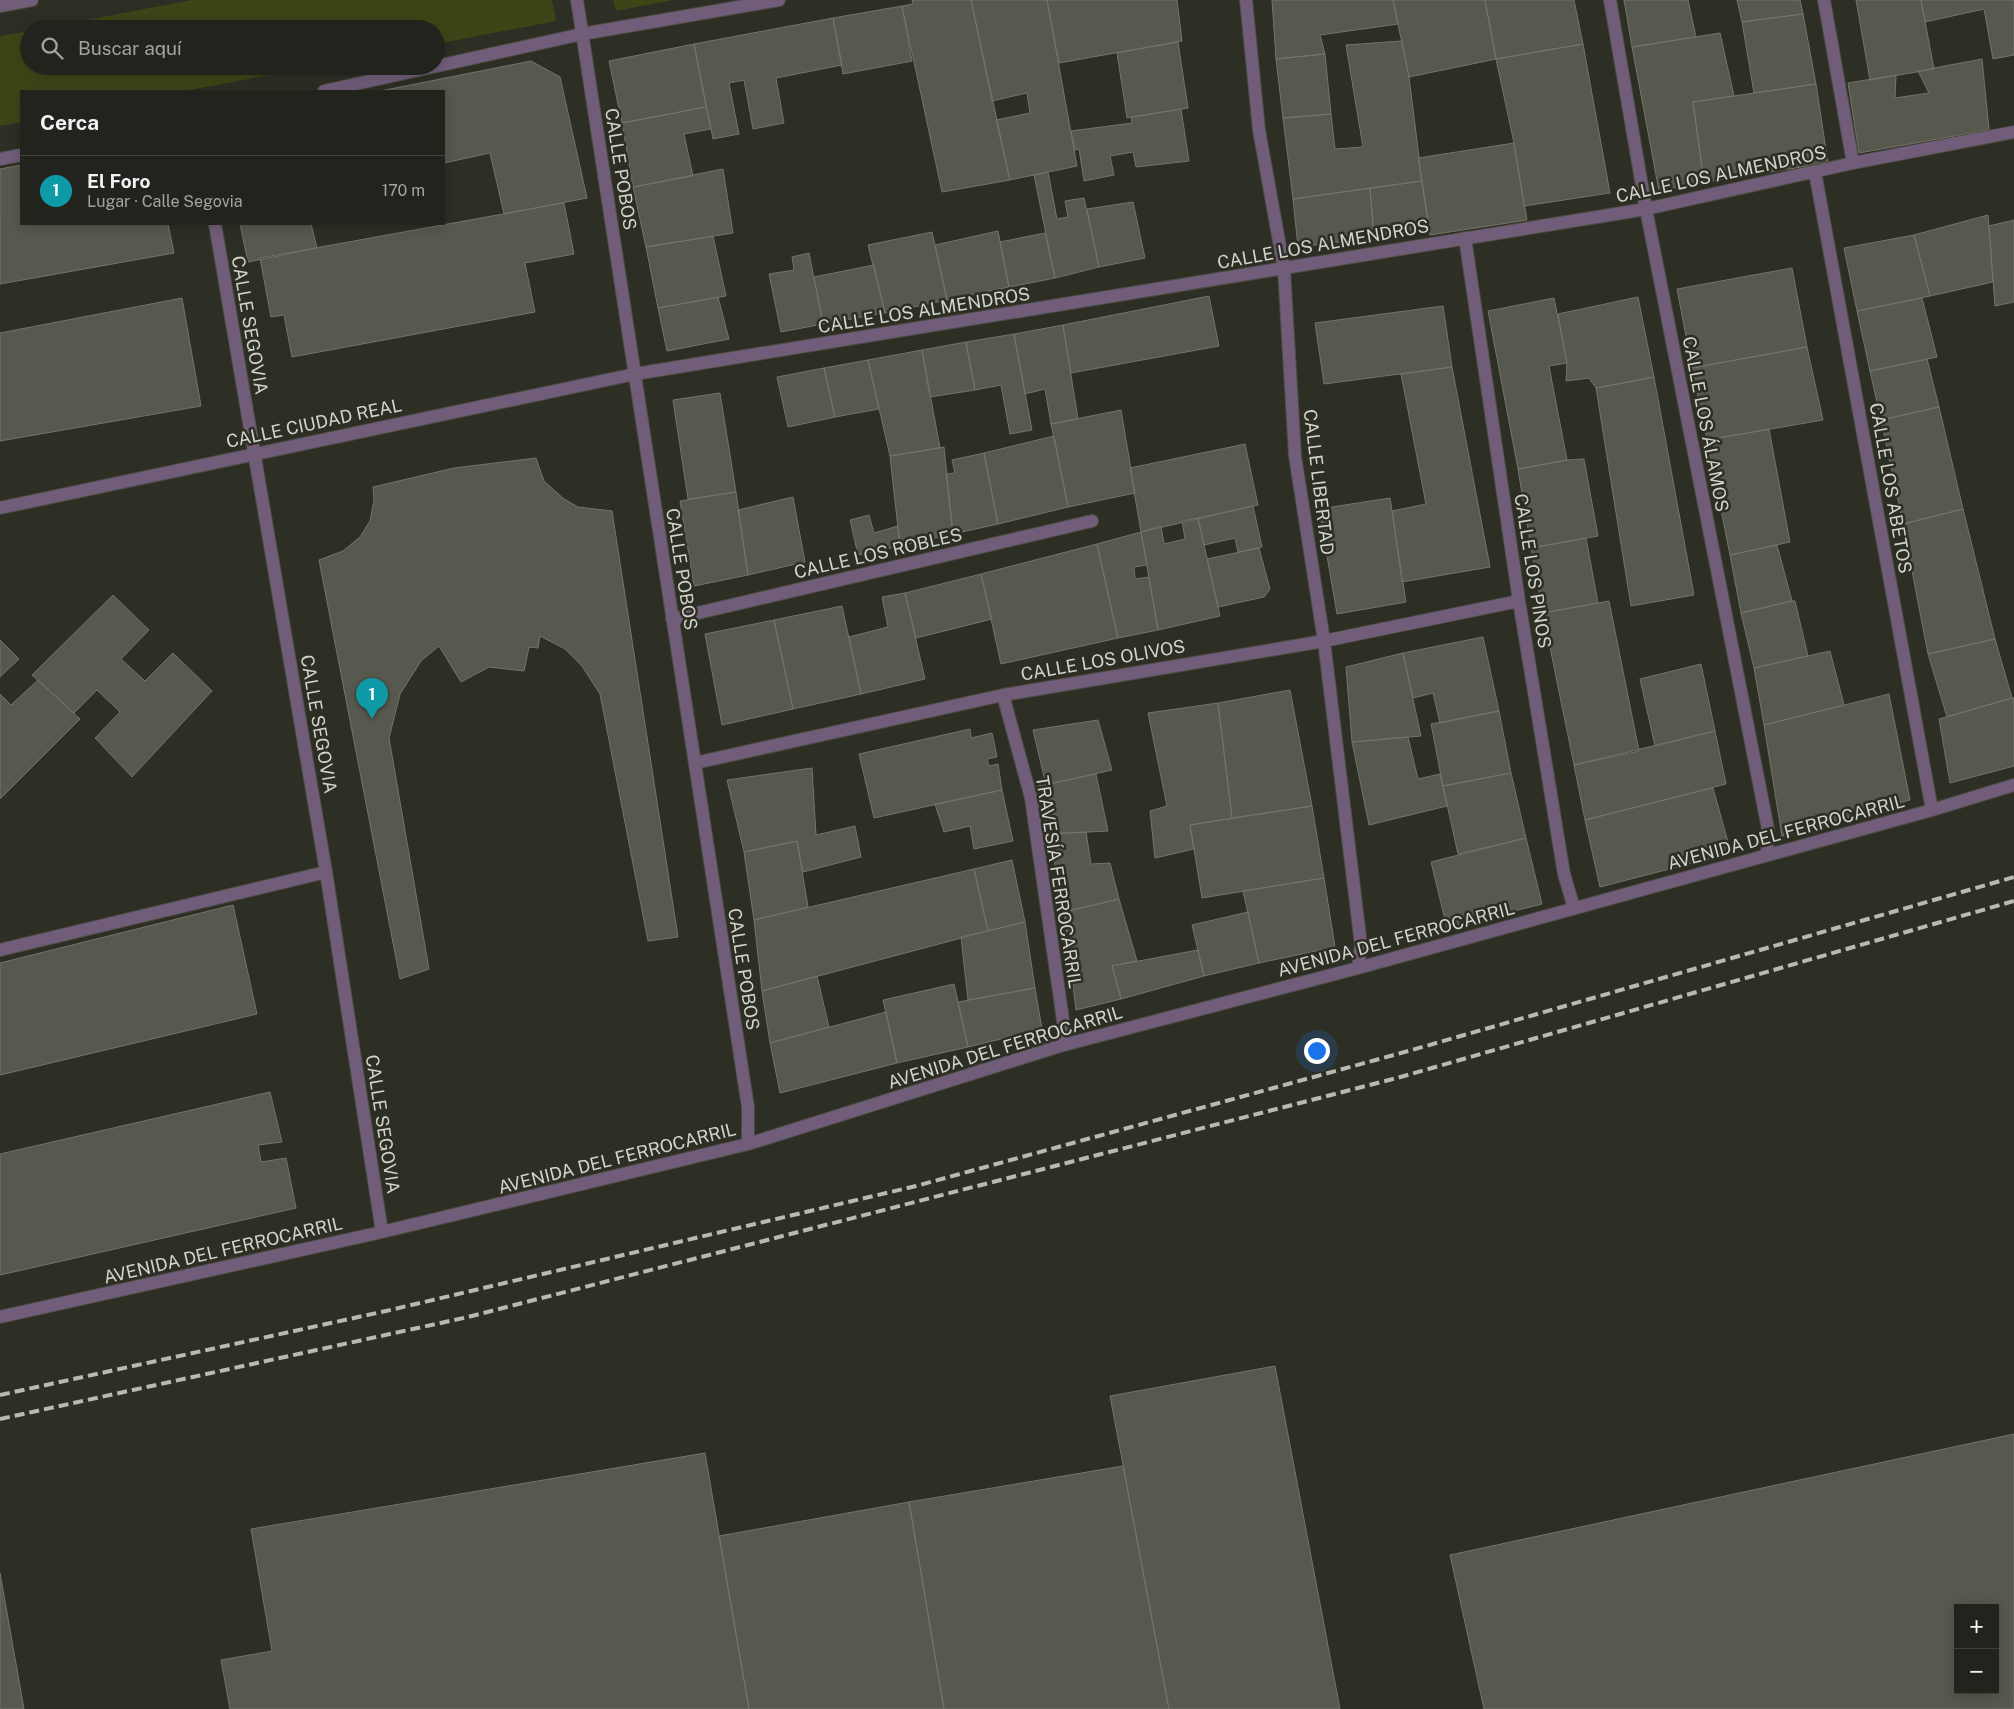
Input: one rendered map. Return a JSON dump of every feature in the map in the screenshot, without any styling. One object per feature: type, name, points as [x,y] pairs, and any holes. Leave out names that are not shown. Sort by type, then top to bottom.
[{"type":"street","points":[[0,6],[32,0]]},
{"type":"street","name":"CALLE POBOS","points":[[577,0],[748,1107],[748,1144]]},
{"type":"street","points":[[445,64],[582,34],[779,0]]},
{"type":"street","name":"CALLE LIBERTAD","points":[[1246,0],[1259,130],[1284,269],[1295,456],[1324,641],[1361,945],[1358,968]]},
{"type":"street","name":"CALLE LOS ÁLAMOS","points":[[1610,0],[1646,209],[1768,829],[1768,855]]},
{"type":"street","points":[[1824,0],[1853,163]]},
{"type":"street","points":[[329,90],[396,75]]},
{"type":"street","name":"CALLE LOS ALMENDROS","points":[[635,374],[1646,209],[1853,163],[2014,132]]},
{"type":"street","points":[[0,159],[20,155]]},
{"type":"street","name":"CALLE LOS ABETOS","points":[[1815,172],[1932,810]]},
{"type":"street","name":"CALLE SEGOVIA","points":[[215,225],[326,872],[382,1232]]},
{"type":"street","name":"CALLE LOS PINOS","points":[[1465,238],[1519,601],[1564,874],[1574,908]]},
{"type":"street","name":"CALLE CIUDAD REAL","points":[[0,508],[635,374]]},
{"type":"street","name":"CALLE LOS ROBLES","points":[[672,619],[1092,522]]},
{"type":"street","name":"CALLE LOS OLIVOS","points":[[695,763],[1002,695],[1324,641],[1519,601]]},
{"type":"street","name":"TRAVESÍA FERROCARRIL","points":[[1002,695],[1031,798],[1064,1034],[1060,1046]]},
{"type":"street","name":"AVENIDA DEL FERROCARRIL","points":[[0,1317],[382,1232],[748,1144],[1060,1046],[1358,968],[1932,810],[2014,785]]},
{"type":"street","points":[[0,950],[326,872]]},
{"type":"green space","points":[[192,0],[552,0],[556,21],[445,42],[445,20],[86,20]]},
{"type":"green space","points":[[613,0],[673,0],[616,11]]},
{"type":"green space","points":[[20,33],[20,75],[269,75],[190,90],[20,90],[20,122],[0,126],[0,36]]},
{"type":"building","points":[[912,0],[971,0],[1010,180],[942,192],[902,6],[913,4]]},
{"type":"building","points":[[971,0],[1047,0],[1077,166],[1010,180],[996,120],[1030,113],[1027,93],[992,101]]},
{"type":"building","points":[[1047,0],[1177,0],[1182,41],[1059,63]]},
{"type":"building","points":[[1272,0],[1393,0],[1398,24],[1320,35],[1325,54],[1276,59]]},
{"type":"building","points":[[1393,0],[1485,0],[1496,59],[1409,77]]},
{"type":"building","points":[[1485,0],[1574,0],[1583,44],[1496,59]]},
{"type":"building","points":[[1624,0],[1688,0],[1696,37],[1632,47]]},
{"type":"building","points":[[1737,0],[1800,0],[1803,14],[1742,22]]},
{"type":"building","points":[[1856,0],[1921,0],[1934,69],[1870,80]]},
{"type":"building","points":[[1921,0],[2014,0],[2014,55],[1993,59],[1984,9],[1925,22]]},
{"type":"building","points":[[902,6],[912,61],[843,74],[833,18]]},
{"type":"building","points":[[1803,14],[1816,84],[1754,93],[1742,22]]},
{"type":"building","points":[[833,18],[842,65],[776,78],[784,123],[753,129],[744,80],[729,83],[739,134],[713,139],[694,44]]},
{"type":"building","points":[[1720,33],[1734,96],[1693,102],[1704,182],[1659,191],[1632,47]]},
{"type":"building","points":[[1402,41],[1409,77],[1422,181],[1293,199],[1283,118],[1331,114],[1335,149],[1363,147],[1346,45]]},
{"type":"building","points":[[1178,42],[1188,108],[1127,118],[1117,53]]},
{"type":"building","points":[[694,44],[706,107],[622,123],[609,61]]},
{"type":"building","points":[[1583,44],[1610,193],[1524,206],[1514,143],[1496,59]]},
{"type":"building","points":[[1325,54],[1331,114],[1283,118],[1276,59]]},
{"type":"building","points":[[1982,59],[1989,130],[1859,153],[1848,83],[1896,75],[1895,98],[1929,93],[1918,71]]},
{"type":"building","points":[[531,61],[560,77],[587,198],[504,214],[490,153],[445,163],[445,90],[385,90]]},
{"type":"building","points":[[1816,84],[1828,163],[1704,182],[1693,102]]},
{"type":"building","points":[[706,107],[711,129],[684,134],[693,176],[633,187],[622,123]]},
{"type":"building","points":[[1181,109],[1189,161],[1136,167],[1133,152],[1110,156],[1114,175],[1084,181],[1079,149],[1075,150],[1071,131],[1132,123],[1131,117]]},
{"type":"building","points":[[1514,143],[1527,220],[1430,235],[1418,158]]},
{"type":"building","points":[[20,165],[20,225],[168,225],[174,253],[0,284],[0,169]]},
{"type":"building","points":[[723,169],[733,233],[646,247],[633,187]]},
{"type":"building","points":[[1048,172],[1057,219],[1068,217],[1065,201],[1084,198],[1099,267],[1055,278],[1034,175]]},
{"type":"building","points":[[1422,181],[1430,231],[1374,238],[1370,188]]},
{"type":"building","points":[[1370,188],[1374,238],[1298,247],[1293,199]]},
{"type":"building","points":[[1133,202],[1145,258],[1099,267],[1087,209]]},
{"type":"building","points":[[564,203],[574,254],[525,263],[535,312],[292,357],[284,315],[271,317],[260,258]]},
{"type":"building","points":[[1988,215],[1993,282],[1930,296],[1914,235]]},
{"type":"building","points":[[2014,220],[2014,302],[1995,306],[1989,226]]},
{"type":"building","points":[[240,225],[311,225],[317,248],[248,262]]},
{"type":"building","points":[[998,231],[1009,287],[947,300],[935,245]]},
{"type":"building","points":[[932,232],[947,300],[885,313],[868,245]]},
{"type":"building","points":[[1045,233],[1055,278],[1009,287],[1000,242]]},
{"type":"building","points":[[1914,235],[1930,296],[1857,311],[1844,248]]},
{"type":"building","points":[[713,236],[726,296],[658,308],[646,247]]},
{"type":"building","points":[[809,253],[823,324],[781,332],[769,274],[794,270],[792,257]]},
{"type":"building","points":[[874,265],[885,313],[823,324],[814,277]]},
{"type":"building","points":[[1792,268],[1807,347],[1692,368],[1677,289]]},
{"type":"building","points":[[1209,296],[1219,346],[1071,373],[1063,325]]},
{"type":"building","points":[[718,297],[729,339],[667,351],[658,308]]},
{"type":"building","points":[[1638,297],[1654,377],[1596,388],[1589,378],[1566,381],[1567,363],[1558,314]]},
{"type":"building","points":[[182,298],[201,406],[0,441],[0,333]]},
{"type":"building","points":[[1554,298],[1567,363],[1549,366],[1567,460],[1518,469],[1488,311]]},
{"type":"building","points":[[1922,298],[1937,357],[1870,371],[1857,311]]},
{"type":"building","points":[[1443,306],[1452,367],[1324,384],[1315,323]]},
{"type":"building","points":[[1063,325],[1078,419],[1051,424],[1045,389],[1025,394],[1014,334]]},
{"type":"building","points":[[1014,334],[1032,430],[1010,434],[1001,385],[975,390],[966,342]]},
{"type":"building","points":[[966,342],[975,390],[930,397],[922,350]]},
{"type":"building","points":[[1807,347],[1823,420],[1707,440],[1692,368]]},
{"type":"building","points":[[922,350],[940,448],[890,456],[868,360]]},
{"type":"building","points":[[1927,359],[1939,407],[1881,420],[1870,371]]},
{"type":"building","points":[[868,360],[879,409],[835,417],[824,368]]},
{"type":"building","points":[[1452,367],[1490,567],[1402,582],[1392,511],[1426,504],[1401,374]]},
{"type":"building","points":[[824,368],[835,417],[788,427],[777,377]]},
{"type":"building","points":[[1654,377],[1694,595],[1631,606],[1596,388]]},
{"type":"building","points":[[720,393],[736,492],[688,499],[673,400]]},
{"type":"building","points":[[1939,407],[1963,509],[1903,524],[1881,420]]},
{"type":"building","points":[[1121,410],[1135,493],[1068,507],[1051,424]]},
{"type":"building","points":[[1769,429],[1790,542],[1730,555],[1707,440]]},
{"type":"building","points":[[1054,436],[1068,507],[998,524],[984,453]]},
{"type":"building","points":[[1245,444],[1258,505],[1141,532],[1130,468]]},
{"type":"building","points":[[944,447],[953,534],[900,546],[890,456]]},
{"type":"building","points":[[984,453],[998,524],[953,534],[946,474],[955,473],[952,460]]},
{"type":"building","points":[[536,458],[544,481],[564,499],[578,507],[612,511],[678,937],[648,941],[600,694],[582,666],[565,649],[540,636],[538,648],[529,647],[524,671],[489,667],[461,682],[439,646],[421,661],[400,694],[389,738],[429,969],[400,979],[319,560],[343,551],[360,537],[370,521],[374,500],[373,487],[454,468]]},
{"type":"building","points":[[1584,459],[1598,536],[1531,548],[1518,469],[1567,460]]},
{"type":"building","points":[[736,492],[748,575],[694,586],[680,501]]},
{"type":"building","points":[[793,497],[805,562],[748,575],[738,510]]},
{"type":"building","points":[[1390,498],[1406,602],[1337,614],[1319,509]]},
{"type":"building","points":[[1253,506],[1262,547],[1238,552],[1235,538],[1204,545],[1198,518]]},
{"type":"building","points":[[1963,509],[1995,639],[1928,654],[1903,524]]},
{"type":"building","points":[[869,515],[874,533],[898,526],[900,546],[858,555],[850,520]]},
{"type":"building","points":[[1198,518],[1220,616],[1158,630],[1141,532],[1161,526],[1164,544],[1185,539],[1182,521]]},
{"type":"building","points":[[1141,532],[1147,565],[1134,567],[1135,579],[1149,577],[1158,630],[1118,638],[1097,544]]},
{"type":"building","points":[[1586,538],[1598,603],[1543,613],[1531,548]]},
{"type":"building","points":[[1097,544],[1118,638],[1001,664],[981,574]]},
{"type":"building","points":[[1777,545],[1792,601],[1741,613],[1730,555]]},
{"type":"building","points":[[1259,548],[1270,589],[1264,597],[1218,607],[1207,559]]},
{"type":"building","points":[[981,574],[992,619],[916,638],[905,593]]},
{"type":"building","points":[[905,593],[925,679],[861,694],[849,637],[888,627],[882,597]]},
{"type":"building","points":[[113,595],[149,630],[121,659],[145,681],[173,653],[212,691],[132,777],[95,738],[120,712],[97,690],[74,713],[32,675]]},
{"type":"building","points":[[1609,601],[1639,751],[1574,765],[1543,613]]},
{"type":"building","points":[[1795,601],[1808,656],[1754,668],[1741,613]]},
{"type":"building","points":[[842,606],[861,694],[793,709],[774,620]]},
{"type":"building","points":[[774,620],[793,709],[722,725],[705,634]]},
{"type":"building","points":[[1483,637],[1499,711],[1440,723],[1433,693],[1413,698],[1403,653]]},
{"type":"building","points":[[1995,639],[2012,698],[1947,717],[1928,654]]},
{"type":"building","points":[[0,640],[19,659],[0,677]]},
{"type":"building","points":[[1830,651],[1844,705],[1764,725],[1754,668]]},
{"type":"building","points":[[1403,653],[1421,736],[1352,742],[1346,667]]},
{"type":"building","points":[[1701,664],[1715,731],[1655,746],[1640,679]]},
{"type":"building","points":[[38,680],[80,719],[0,799],[0,694],[11,705]]},
{"type":"building","points":[[1290,690],[1312,806],[1232,818],[1218,703]]},
{"type":"building","points":[[1889,694],[1910,800],[1782,836],[1764,725]]},
{"type":"building","points":[[2014,698],[2014,766],[1950,783],[1939,719]]},
{"type":"building","points":[[1218,703],[1232,818],[1190,825],[1194,849],[1155,858],[1150,811],[1167,806],[1148,713]]},
{"type":"building","points":[[1499,711],[1511,773],[1443,786],[1431,724]]},
{"type":"building","points":[[1098,720],[1112,770],[1046,785],[1033,730]]},
{"type":"building","points":[[970,729],[971,738],[992,733],[997,757],[987,759],[989,766],[998,764],[1002,790],[874,818],[859,754]]},
{"type":"building","points":[[1715,731],[1726,784],[1585,820],[1574,765]]},
{"type":"building","points":[[1408,737],[1418,779],[1440,774],[1447,806],[1369,825],[1352,742]]},
{"type":"building","points":[[812,768],[816,835],[855,826],[861,857],[803,872],[797,841],[744,852],[727,780]]},
{"type":"building","points":[[1511,773],[1526,838],[1458,854],[1443,786]]},
{"type":"building","points":[[1096,774],[1108,831],[1049,834],[1038,786]]},
{"type":"building","points":[[1713,788],[1731,853],[1600,887],[1585,820]]},
{"type":"building","points":[[1002,790],[1013,841],[974,849],[970,826],[944,832],[935,804]]},
{"type":"building","points":[[1312,806],[1324,878],[1202,898],[1190,825]]},
{"type":"building","points":[[1086,832],[1091,864],[1110,863],[1119,899],[1064,912],[1049,834]]},
{"type":"building","points":[[1526,838],[1542,904],[1447,928],[1431,862]]},
{"type":"building","points":[[797,841],[808,907],[754,920],[744,852]]},
{"type":"building","points":[[1012,860],[1025,922],[988,931],[974,869]]},
{"type":"building","points":[[974,869],[988,931],[762,991],[754,920]]},
{"type":"building","points":[[1324,878],[1335,947],[1259,963],[1243,891]]},
{"type":"building","points":[[1119,899],[1137,961],[1112,966],[1121,999],[1076,1010],[1064,912]]},
{"type":"building","points":[[233,905],[257,1014],[0,1075],[0,963]]},
{"type":"building","points":[[1248,912],[1259,963],[1204,976],[1192,925]]},
{"type":"building","points":[[1025,922],[1035,988],[968,1000],[961,937]]},
{"type":"building","points":[[1198,950],[1204,976],[1121,999],[1112,966]]},
{"type":"building","points":[[817,976],[829,1027],[770,1043],[762,991]]},
{"type":"building","points":[[954,984],[968,1047],[897,1063],[883,1000]]},
{"type":"building","points":[[1035,988],[1042,1029],[968,1047],[958,1002]]},
{"type":"building","points":[[886,1012],[897,1063],[780,1093],[770,1043]]},
{"type":"building","points":[[270,1092],[282,1142],[258,1145],[261,1162],[286,1158],[296,1208],[0,1275],[0,1154]]},
{"type":"building","points":[[1275,1366],[1340,1709],[1169,1709],[1110,1396]]},
{"type":"building","points":[[2014,1434],[2014,1709],[1484,1709],[1450,1555]]},
{"type":"building","points":[[705,1453],[749,1709],[230,1709],[221,1660],[272,1651],[251,1529]]},
{"type":"building","points":[[1123,1466],[1169,1709],[944,1709],[909,1502]]},
{"type":"building","points":[[909,1502],[944,1709],[749,1709],[719,1536]]},
{"type":"building","points":[[0,1573],[24,1709],[0,1709]]},
{"type":"railway","points":[[0,1395],[386,1311],[916,1186],[1412,1050],[2014,877]]},
{"type":"railway","points":[[0,1419],[468,1317],[1397,1078],[2014,901]]},
{"type":"place","name":"El Foro","points":[[372,719]]}]
